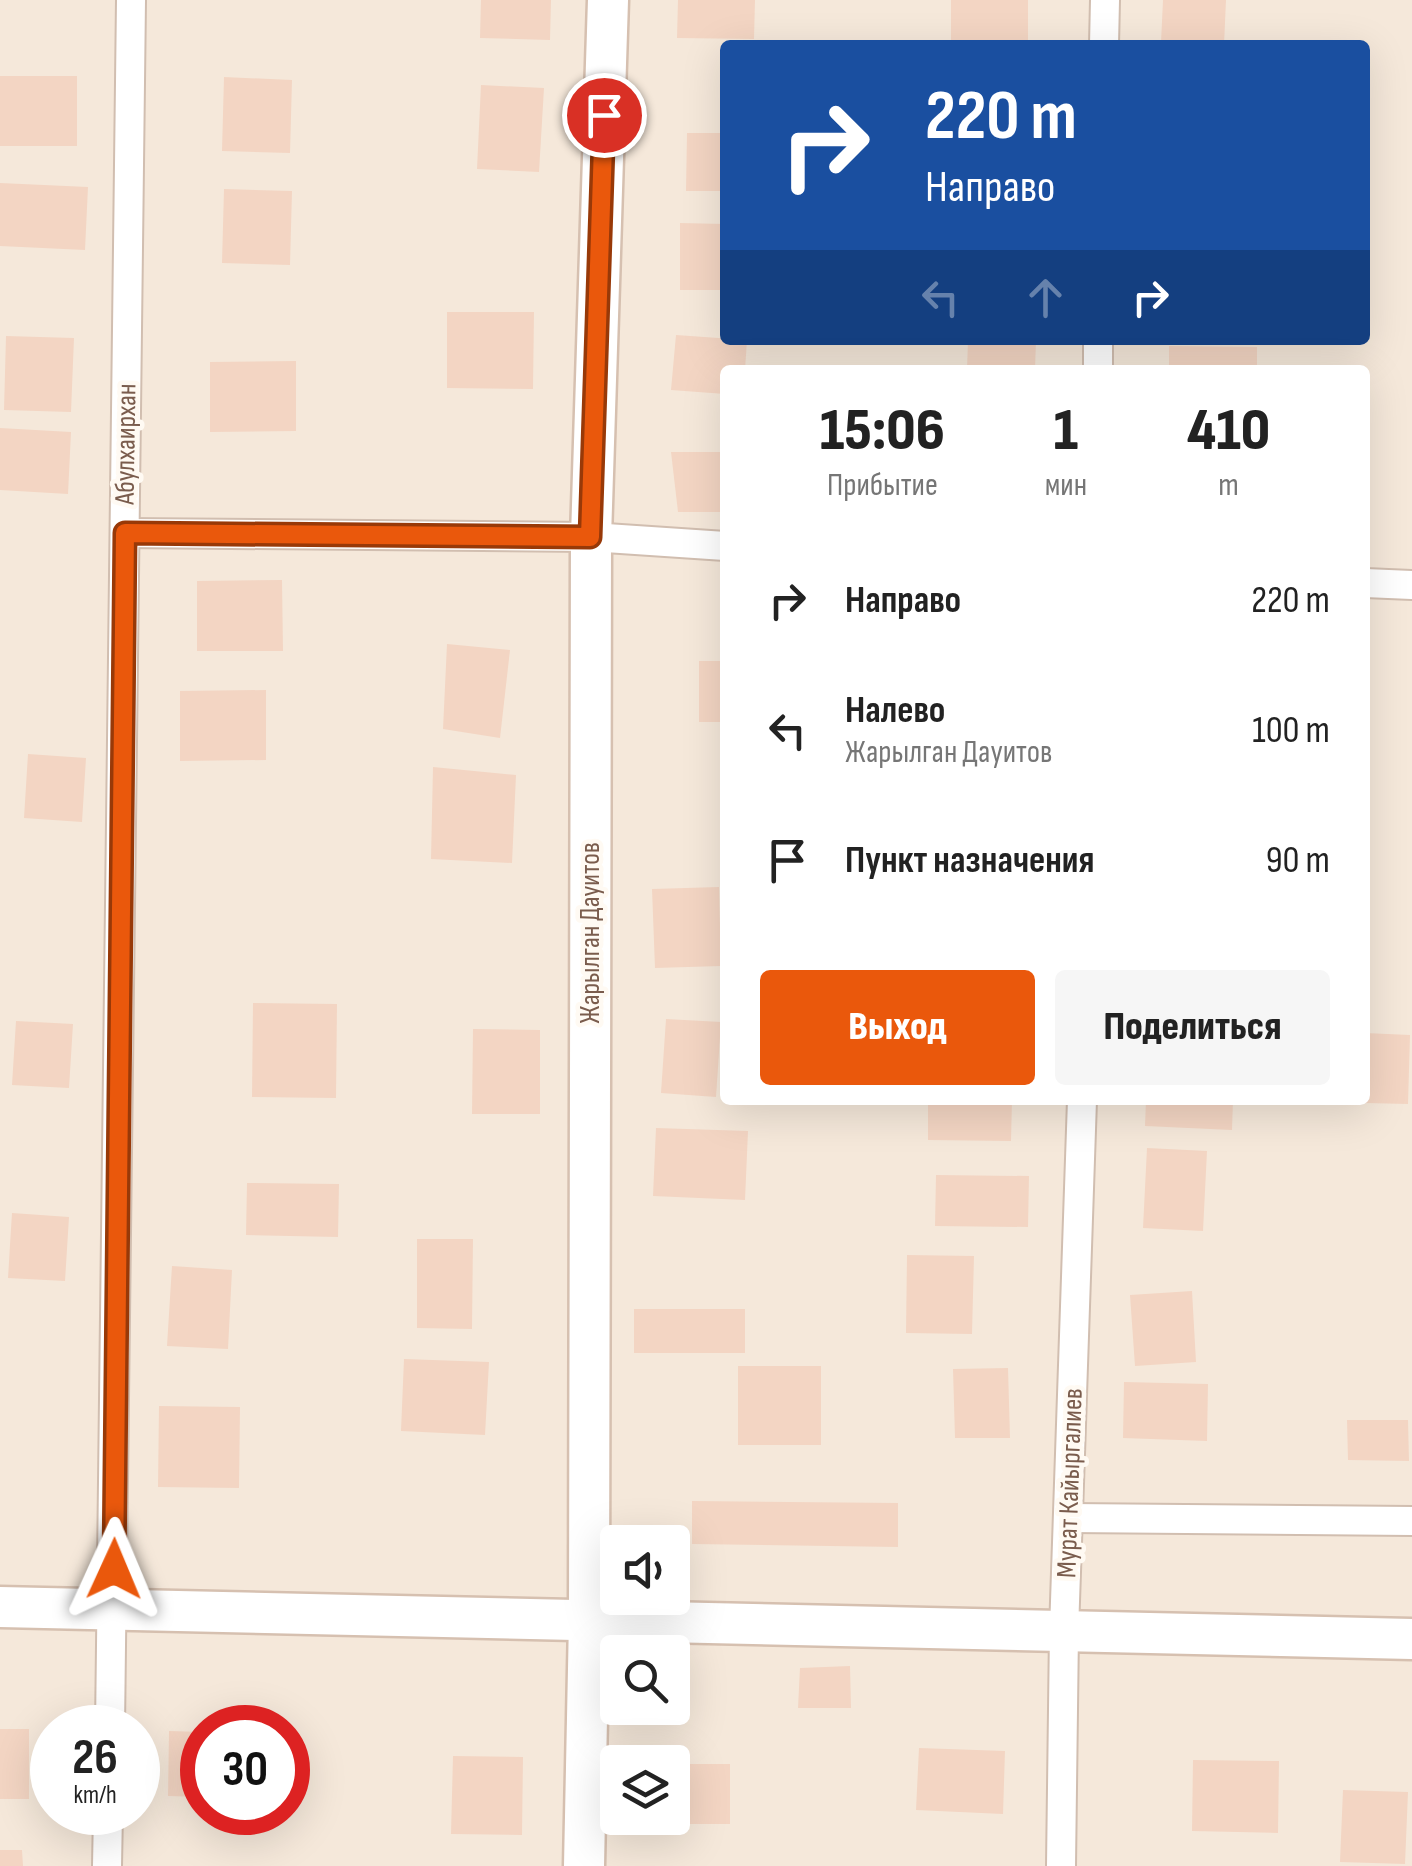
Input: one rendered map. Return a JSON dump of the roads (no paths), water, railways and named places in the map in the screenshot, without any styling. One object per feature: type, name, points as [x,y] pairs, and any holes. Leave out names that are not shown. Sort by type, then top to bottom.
[{"type":"street","name":"Абулхаирхан","points":[[111,1705],[131,0]]},
{"type":"street","name":"Жарылган Дауитов","points":[[584,1866],[590,537],[608,0]]},
{"type":"street","points":[[1104,40],[1105,0]]},
{"type":"street","points":[[125,533],[590,537],[720,546]]},
{"type":"street","points":[[1370,582],[1412,585]]},
{"type":"street","name":"Мурат Кайыргалиев","points":[[1060,1866],[1082,1105]]},
{"type":"street","points":[[1070,1518],[1412,1522]]},
{"type":"street","points":[[0,1606],[1412,1639]]},
{"type":"street","points":[[107,1866],[108,1835]]}]
